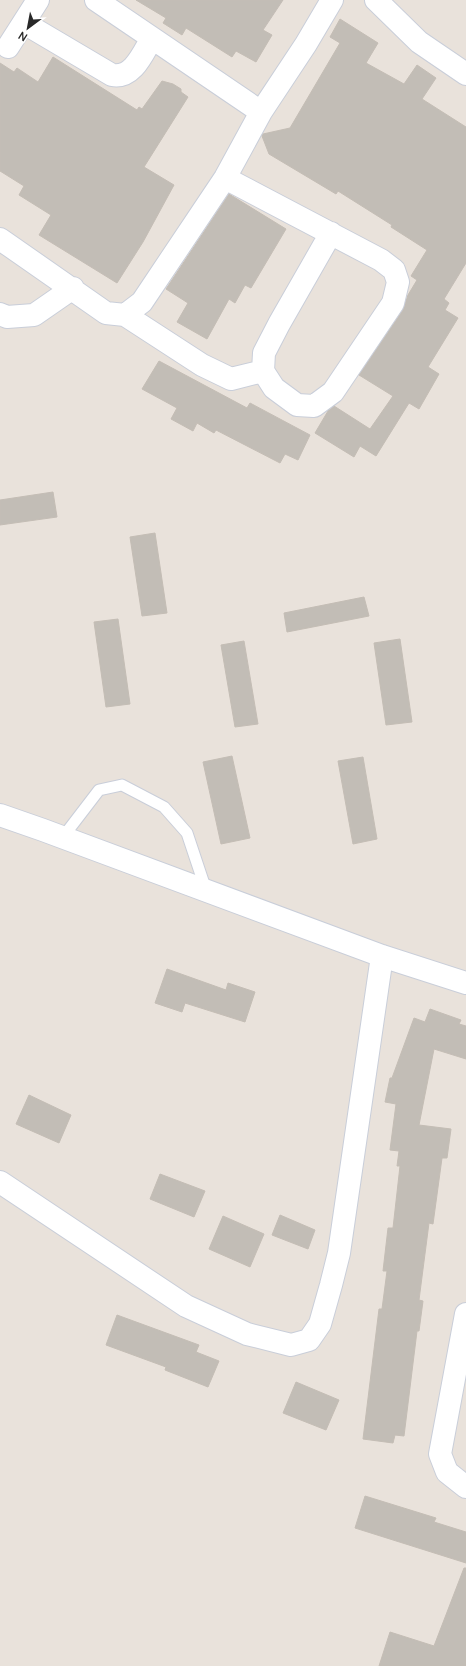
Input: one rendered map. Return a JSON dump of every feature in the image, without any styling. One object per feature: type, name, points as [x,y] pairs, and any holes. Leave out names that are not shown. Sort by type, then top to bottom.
[{"type":"street","points":[[8,47],[38,0]]},
{"type":"street","points":[[96,0],[261,112]]},
{"type":"street","points":[[125,315],[142,302],[225,178],[261,112],[306,44],[332,0]]},
{"type":"street","points":[[376,0],[419,42],[466,74]]},
{"type":"street","points":[[24,23],[112,75],[119,76],[128,72],[135,65],[152,38]]},
{"type":"street","points":[[225,178],[331,233],[382,260],[394,270],[398,282],[393,303],[332,392],[314,406],[297,405],[274,388],[263,371],[264,353],[331,233]]},
{"type":"street","points":[[0,239],[73,288],[106,313],[125,315],[202,365],[231,379],[263,371]]},
{"type":"street","points":[[0,314],[8,317],[34,315],[73,288]]},
{"type":"street","points":[[0,815],[382,956],[466,983]]},
{"type":"street","points":[[0,1182],[186,1306],[247,1334],[291,1345],[309,1340],[320,1324],[339,1253],[382,956]]},
{"type":"street","points":[[466,1314],[440,1454],[447,1472],[466,1487]]},
{"type":"lane","points":[[63,837],[99,790],[122,785],[164,807],[186,832],[206,890]]},
{"type":"building","points":[[136,0],[283,0],[263,30],[272,35],[256,62],[236,51],[232,57],[186,28],[182,35],[163,23],[166,18]]},
{"type":"building","points":[[340,19],[378,43],[366,63],[404,84],[417,65],[436,78],[422,99],[466,127],[466,263],[444,299],[449,303],[445,310],[458,318],[428,367],[439,374],[419,409],[409,403],[376,456],[360,446],[354,457],[315,433],[328,411],[334,406],[370,429],[393,396],[359,375],[403,310],[408,295],[417,280],[411,276],[427,250],[391,227],[392,225],[338,191],[336,194],[269,154],[262,136],[263,134],[290,128],[340,43],[330,37]]},
{"type":"building","points":[[53,57],[137,110],[139,107],[142,109],[162,81],[173,84],[181,89],[181,92],[188,97],[144,167],[174,185],[143,242],[117,283],[39,235],[51,215],[19,195],[24,186],[0,171],[0,63],[14,72],[17,68],[38,82]]},
{"type":"building","points":[[229,194],[286,229],[251,288],[245,285],[235,303],[229,299],[207,339],[177,322],[188,303],[166,289]]},
{"type":"building","points":[[159,361],[247,408],[250,403],[310,435],[298,460],[285,454],[280,463],[216,430],[214,433],[197,423],[193,431],[171,419],[177,408],[142,389]]},
{"type":"building","points":[[53,492],[57,517],[0,525],[0,500]]},
{"type":"building","points":[[155,533],[167,613],[142,616],[130,537]]},
{"type":"building","points":[[364,597],[369,616],[287,632],[284,613]]},
{"type":"building","points":[[118,619],[130,704],[106,707],[94,622]]},
{"type":"building","points":[[400,639],[412,722],[386,725],[374,643]]},
{"type":"building","points":[[244,641],[258,724],[235,727],[221,645]]},
{"type":"building","points":[[232,756],[250,838],[221,844],[203,762]]},
{"type":"building","points":[[363,757],[377,839],[353,844],[338,761]]},
{"type":"building","points":[[167,969],[226,990],[228,983],[255,992],[245,1022],[185,1003],[182,1012],[155,1003]]},
{"type":"building","points":[[430,1009],[461,1020],[459,1024],[466,1026],[466,1059],[434,1049],[419,1125],[451,1129],[447,1158],[442,1158],[433,1224],[429,1223],[419,1300],[423,1301],[419,1331],[417,1331],[404,1436],[395,1435],[393,1443],[363,1439],[379,1309],[382,1309],[387,1271],[383,1271],[388,1228],[393,1228],[400,1166],[397,1166],[399,1151],[390,1150],[396,1104],[385,1102],[390,1078],[392,1078],[414,1018],[425,1022]]},
{"type":"building","points":[[29,1095],[71,1115],[59,1143],[16,1124]]},
{"type":"building","points":[[160,1174],[205,1191],[194,1217],[150,1199]]},
{"type":"building","points":[[280,1215],[315,1230],[308,1249],[272,1235]]},
{"type":"building","points":[[223,1216],[264,1234],[250,1267],[209,1249]]},
{"type":"building","points":[[117,1315],[199,1345],[196,1352],[219,1361],[208,1387],[165,1370],[166,1367],[106,1345]]},
{"type":"building","points":[[296,1382],[339,1400],[326,1430],[283,1413]]},
{"type":"building","points":[[365,1496],[436,1518],[434,1522],[466,1532],[466,1563],[355,1528]]},
{"type":"building","points":[[464,1568],[466,1568],[466,1666],[379,1666],[390,1632],[434,1646]]}]
